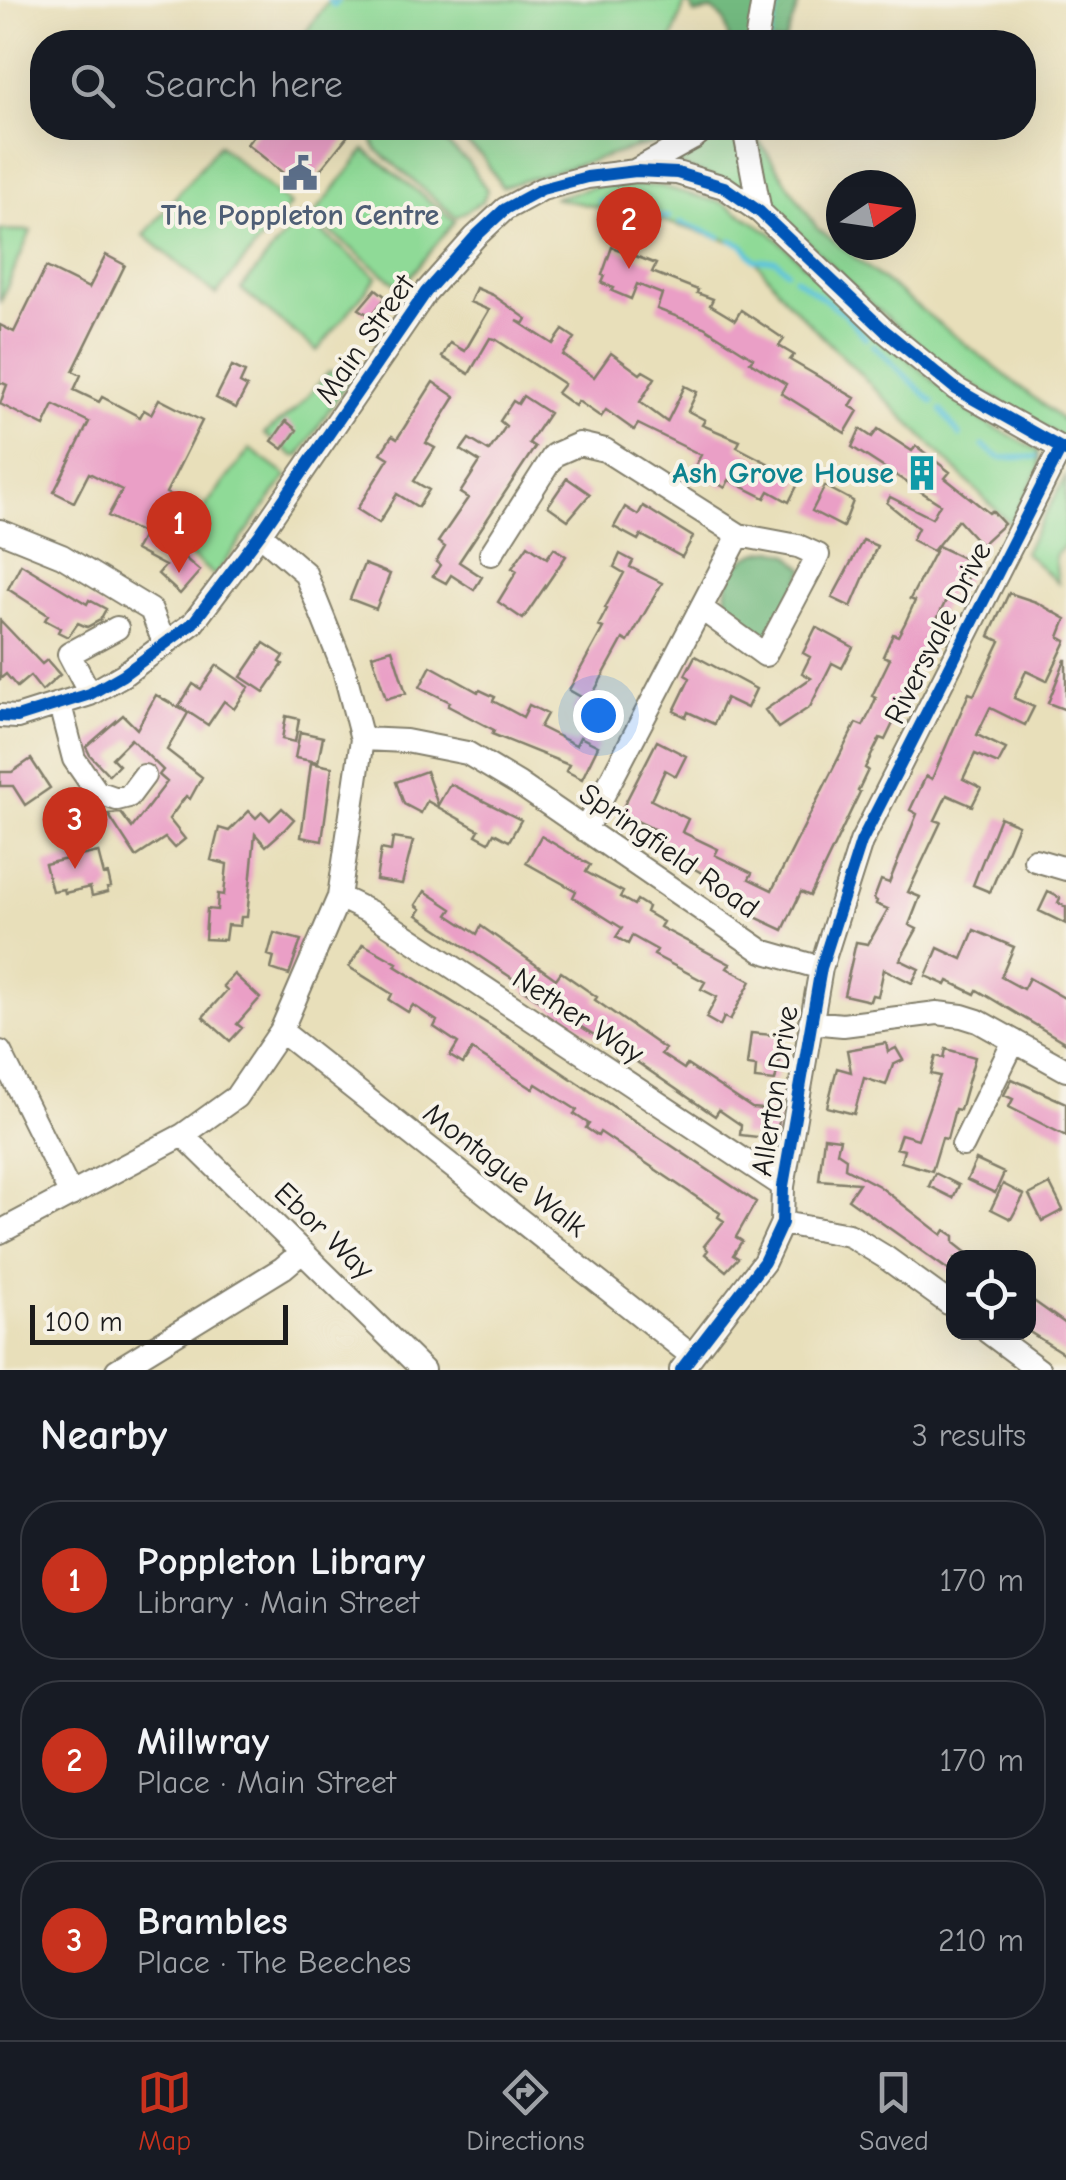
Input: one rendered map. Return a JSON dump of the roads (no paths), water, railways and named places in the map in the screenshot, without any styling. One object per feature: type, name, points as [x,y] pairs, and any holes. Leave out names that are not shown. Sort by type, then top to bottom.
[{"type":"street","points":[[758,30],[763,0]]},
{"type":"street","points":[[636,171],[690,140]]},
{"type":"street","points":[[746,140],[760,212]]},
{"type":"street","name":"Main Street","points":[[0,716],[17,717],[90,694],[165,645],[201,614],[426,292],[505,210],[542,189],[587,177],[636,171],[677,173],[724,187],[760,212],[885,331],[956,389],[1064,450]]},
{"type":"street","points":[[491,554],[554,455],[578,444],[605,450],[739,534],[798,546],[818,555],[765,654],[702,609]]},
{"type":"street","name":"Riversvale Drive","points":[[821,968],[861,842],[1064,450]]},
{"type":"street","points":[[0,531],[62,556],[151,610],[165,645]]},
{"type":"street","points":[[0,1232],[182,1135],[236,1097],[281,1031],[339,897],[362,738],[344,670],[305,573],[260,534]]},
{"type":"street","points":[[585,830],[739,534]]},
{"type":"street","points":[[90,694],[60,648],[116,628]]},
{"type":"street","points":[[60,705],[74,759],[97,792],[116,800],[129,796],[144,776]]},
{"type":"street","name":"Springfield Road","points":[[362,738],[406,741],[466,753],[519,784],[762,951],[821,968]]},
{"type":"street","points":[[1035,860],[1066,869]]},
{"type":"street","name":"Nether Way","points":[[339,897],[370,912],[783,1186]]},
{"type":"street","name":"Allerton Drive","points":[[686,1363],[764,1262],[782,1224],[783,1186],[821,968]]},
{"type":"street","points":[[810,1022],[844,1025],[937,1013],[978,1021],[1066,1070]]},
{"type":"street","name":"Montague Walk","points":[[281,1031],[686,1363]]},
{"type":"street","points":[[963,1145],[1014,1041]]},
{"type":"street","points":[[0,1052],[71,1195]]},
{"type":"street","name":"Ebor Way","points":[[182,1135],[423,1370]]},
{"type":"street","points":[[782,1224],[848,1236],[885,1257],[946,1302]]},
{"type":"street","points":[[117,1370],[283,1268],[302,1252]]},
{"type":"street","points":[[999,1340],[1038,1370]]},
{"type":"waterway","points":[[329,0],[334,6],[338,0]]},
{"type":"waterway","points":[[771,30],[779,0]]},
{"type":"waterway","points":[[599,201],[644,216],[670,217]]},
{"type":"waterway","points":[[680,222],[720,237]]},
{"type":"waterway","points":[[731,240],[743,245],[755,260],[776,260],[787,271]]},
{"type":"waterway","points":[[795,278],[845,314],[866,338]]},
{"type":"waterway","points":[[873,345],[933,402]]},
{"type":"waterway","points":[[941,410],[960,436]]},
{"type":"waterway","points":[[983,446],[1000,458],[1036,457]]},
{"type":"place","name":"The Poppleton Centre","points":[[300,173]]},
{"type":"place","name":"Millwray","points":[[629,269]]},
{"type":"place","name":"Ash Grove House","points":[[922,473]]},
{"type":"place","name":"Poppleton Library","points":[[179,573]]},
{"type":"place","name":"Brambles","points":[[75,869]]}]
